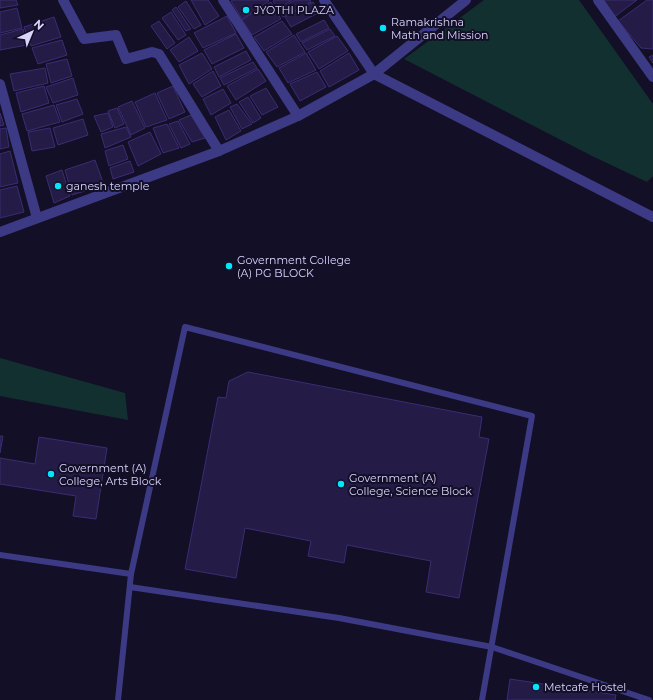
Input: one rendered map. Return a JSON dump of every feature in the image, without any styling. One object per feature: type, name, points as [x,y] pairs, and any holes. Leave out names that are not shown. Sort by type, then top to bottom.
[{"type":"street","points":[[63,0],[84,39],[116,35],[126,60],[152,52],[159,54],[219,151]]},
{"type":"street","points":[[223,0],[298,116]]},
{"type":"street","points":[[324,0],[374,74],[653,217]]},
{"type":"street","points":[[0,232],[219,151],[298,116],[374,74],[466,0]]},
{"type":"street","points":[[598,0],[653,77]]},
{"type":"street","points":[[0,84],[37,218]]},
{"type":"lane","points":[[118,700],[131,574],[185,326],[532,416],[482,700]]},
{"type":"lane","points":[[0,555],[131,574]]},
{"type":"lane","points":[[130,587],[339,618],[492,647],[649,700]]},
{"type":"green space","points":[[484,0],[579,0],[653,104],[653,176],[647,182],[592,156],[404,59]]},
{"type":"green space","points":[[0,358],[125,393],[128,420],[0,396]]},
{"type":"building","points":[[0,0],[16,0],[18,5],[0,8]]},
{"type":"building","points":[[191,0],[208,0],[219,16],[205,25]]},
{"type":"building","points":[[292,0],[277,9],[273,1]]},
{"type":"building","points":[[295,0],[310,0],[311,2],[283,17],[278,10]]},
{"type":"building","points":[[600,0],[637,0],[613,18]]},
{"type":"building","points":[[647,0],[653,0],[653,49],[641,48],[618,21]]},
{"type":"building","points":[[186,1],[201,25],[194,29],[178,7]]},
{"type":"building","name":"JYOTHI PLAZA","points":[[231,1],[269,1],[242,19]]},
{"type":"building","points":[[271,2],[281,19],[252,35],[242,20]]},
{"type":"building","points":[[313,2],[320,12],[291,27],[285,17]]},
{"type":"building","points":[[176,7],[191,29],[186,31],[172,10]]},
{"type":"building","points":[[17,8],[22,28],[0,33],[0,12]]},
{"type":"building","points":[[171,12],[186,35],[178,40],[162,18]]},
{"type":"building","points":[[227,16],[236,33],[203,48],[194,33]]},
{"type":"building","points":[[54,17],[61,37],[31,46],[24,27]]},
{"type":"building","points":[[324,20],[329,28],[301,42],[296,34]]},
{"type":"building","points":[[159,21],[175,43],[167,49],[151,26]]},
{"type":"building","points":[[282,21],[292,34],[264,51],[254,37]]},
{"type":"building","points":[[23,29],[27,45],[0,50],[0,35]]},
{"type":"building","points":[[330,29],[335,36],[307,50],[302,43]]},
{"type":"building","points":[[236,34],[244,48],[212,64],[204,50]]},
{"type":"building","points":[[294,35],[305,52],[277,67],[266,52]]},
{"type":"building","points":[[337,36],[348,51],[319,69],[308,52]]},
{"type":"building","points":[[189,37],[198,51],[179,62],[170,50]]},
{"type":"building","points":[[62,40],[67,55],[38,64],[32,48]]},
{"type":"building","points":[[246,51],[251,60],[219,77],[214,67]]},
{"type":"building","points":[[202,53],[212,69],[189,84],[179,65]]},
{"type":"building","points":[[306,53],[316,70],[288,83],[279,68]]},
{"type":"building","points":[[349,53],[359,70],[329,87],[320,71]]},
{"type":"building","points":[[653,55],[653,63],[649,57]]},
{"type":"building","points":[[67,59],[72,76],[51,83],[46,64]]},
{"type":"building","points":[[253,62],[257,68],[224,85],[220,78]]},
{"type":"building","points":[[45,68],[48,83],[14,91],[10,74]]},
{"type":"building","points":[[258,69],[266,81],[236,100],[227,86]]},
{"type":"building","points":[[213,71],[221,86],[202,97],[193,84]]},
{"type":"building","points":[[317,72],[326,87],[300,101],[290,84]]},
{"type":"building","points":[[73,78],[78,95],[53,103],[46,87]]},
{"type":"building","points":[[44,86],[49,103],[21,112],[16,93]]},
{"type":"building","points":[[173,86],[185,112],[169,119],[157,93]]},
{"type":"building","points":[[266,88],[278,107],[262,115],[250,96]]},
{"type":"building","points":[[223,89],[231,103],[211,115],[203,99]]},
{"type":"building","points":[[155,93],[167,120],[146,127],[135,102]]},
{"type":"building","points":[[248,97],[261,118],[253,123],[239,102]]},
{"type":"building","points":[[77,99],[83,114],[62,122],[56,105]]},
{"type":"building","points":[[132,101],[145,128],[131,135],[118,107]]},
{"type":"building","points":[[237,104],[252,124],[242,129],[230,107]]},
{"type":"building","points":[[54,105],[60,122],[27,131],[22,114]]},
{"type":"building","points":[[117,108],[124,124],[115,128],[108,111]]},
{"type":"building","points":[[229,110],[241,131],[226,140],[215,117]]},
{"type":"building","points":[[0,113],[4,125],[0,126]]},
{"type":"building","points":[[108,113],[113,127],[101,132],[94,116]]},
{"type":"building","points":[[191,115],[205,138],[192,142],[179,120]]},
{"type":"building","points":[[83,119],[88,135],[58,145],[53,128]]},
{"type":"building","points":[[178,121],[190,144],[181,148],[169,124]]},
{"type":"building","points":[[167,124],[179,148],[163,153],[153,128]]},
{"type":"building","points":[[126,127],[131,137],[105,148],[101,134]]},
{"type":"building","points":[[6,128],[9,147],[0,149],[0,129]]},
{"type":"building","points":[[50,128],[55,147],[32,151],[28,132]]},
{"type":"building","points":[[150,132],[161,154],[138,166],[128,142]]},
{"type":"building","points":[[123,145],[128,159],[109,166],[105,151]]},
{"type":"building","points":[[10,151],[18,183],[0,187],[0,154]]},
{"type":"building","points":[[95,160],[104,185],[72,195],[65,170]]},
{"type":"building","points":[[130,161],[134,172],[113,179],[110,168]]},
{"type":"building","name":"ganesh temple","points":[[62,170],[70,196],[54,203],[46,176]]},
{"type":"building","points":[[17,186],[24,212],[0,218],[0,190]]},
{"type":"building","name":"Government (A) College, Science Block","points":[[248,372],[482,417],[479,437],[489,439],[459,598],[426,592],[431,561],[347,545],[344,563],[308,556],[311,541],[245,528],[236,578],[185,569],[218,397],[226,398],[229,381]]},
{"type":"building","points":[[0,436],[3,436],[0,453]]},
{"type":"building","name":"Government (A) College, Arts Block","points":[[39,437],[107,448],[96,519],[73,516],[76,496],[0,484],[0,458],[35,464]]},
{"type":"building","name":"Metcafe Hostel","points":[[510,679],[616,695],[615,700],[507,700]]},
{"type":"place","name":"JYOTHI PLAZA","points":[[246,10]]},
{"type":"place","name":"Ramakrishna Math and Mission","points":[[383,28]]},
{"type":"place","name":"ganesh temple","points":[[58,186]]},
{"type":"place","name":"Government College (A) PG BLOCK","points":[[229,266]]},
{"type":"place","name":"Government (A) College, Arts Block","points":[[51,474]]},
{"type":"place","name":"Government (A) College, Science Block","points":[[341,484]]},
{"type":"place","name":"Metcafe Hostel","points":[[536,687]]}]
